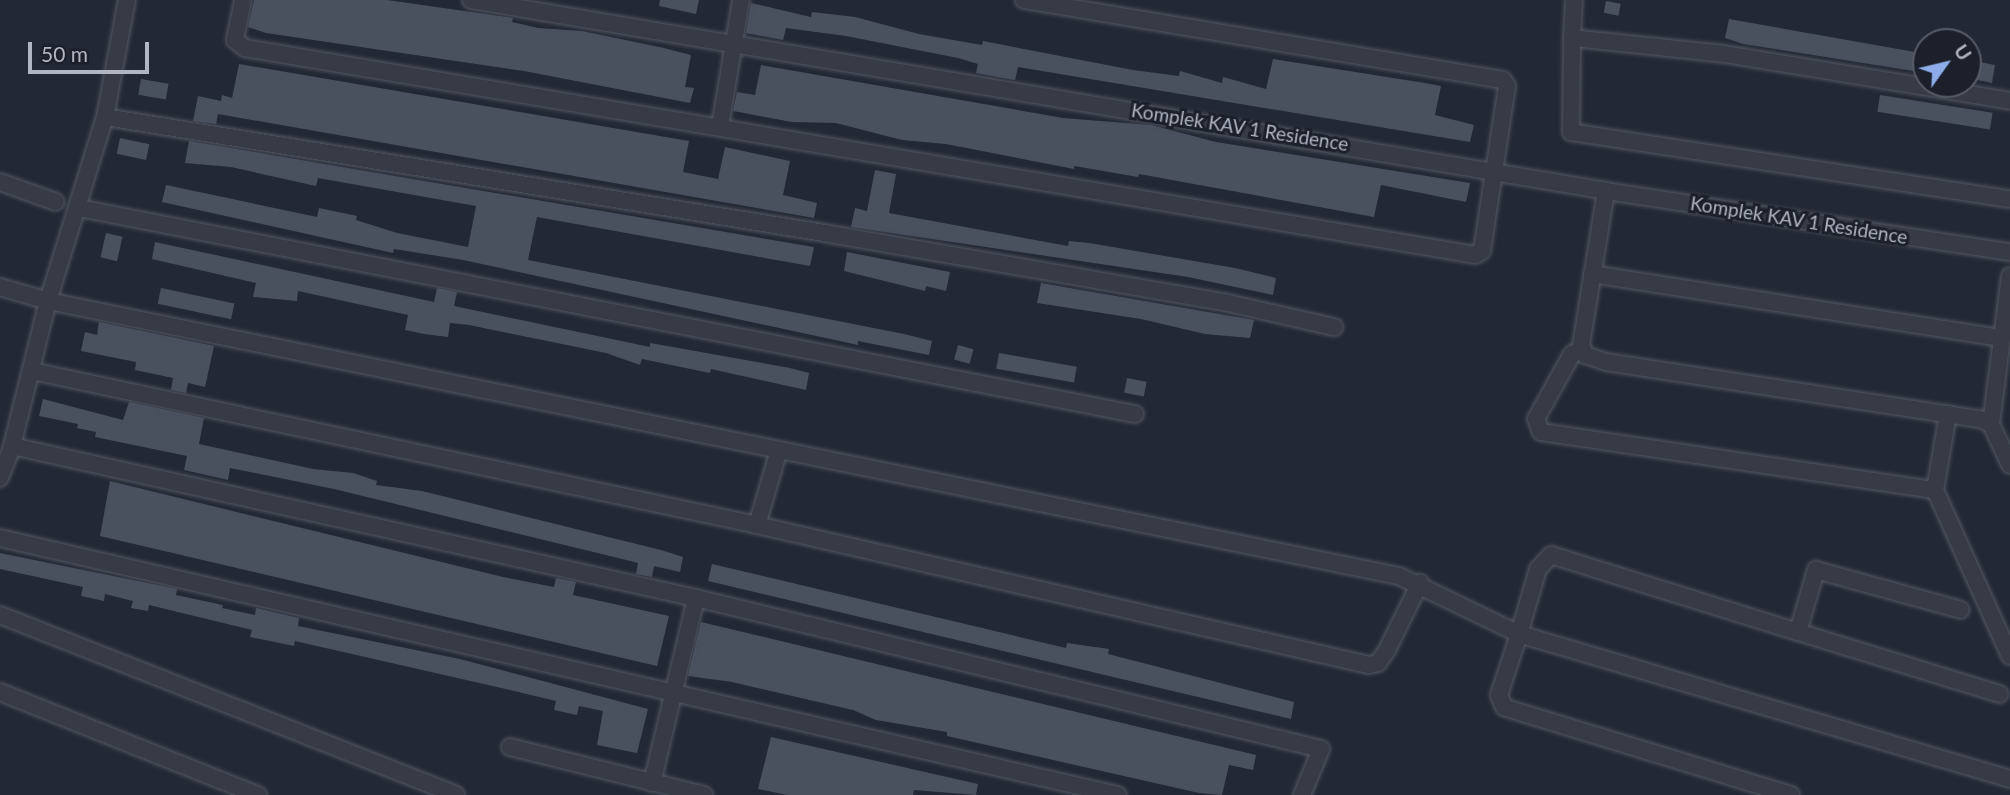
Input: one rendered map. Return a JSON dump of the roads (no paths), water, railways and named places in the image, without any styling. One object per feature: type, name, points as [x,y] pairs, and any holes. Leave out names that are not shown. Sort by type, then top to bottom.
[{"type":"street","points":[[0,478],[12,446],[48,301],[105,117],[127,0]]},
{"type":"street","points":[[243,0],[235,40],[245,48],[1475,255],[1482,251],[1507,86],[1502,79],[1024,0]]},
{"type":"street","name":"Komplek KAV 1 Residence","points":[[471,0],[1493,169],[1606,191],[2010,252]]},
{"type":"street","points":[[720,127],[741,0]]},
{"type":"street","points":[[1574,0],[1570,132],[2010,199]]},
{"type":"street","points":[[1572,38],[1724,54],[2010,101]]},
{"type":"street","points":[[105,117],[769,224],[1228,303],[1334,327]]},
{"type":"street","points":[[0,182],[56,202]]},
{"type":"street","points":[[1581,351],[1606,191]]},
{"type":"street","points":[[79,208],[1135,414]]},
{"type":"street","points":[[1592,274],[2000,338]]},
{"type":"street","points":[[2010,276],[1991,424],[2010,465]]},
{"type":"street","points":[[0,286],[48,301],[1420,583],[1519,634],[2010,779]]},
{"type":"street","points":[[1936,490],[1541,432],[1536,419],[1572,354],[1581,351],[1606,362],[1948,414],[1991,424]]},
{"type":"street","points":[[32,371],[757,525],[1373,666],[1387,650],[1420,583]]},
{"type":"street","points":[[1948,414],[1936,490],[2010,656]]},
{"type":"street","points":[[12,446],[696,598],[1321,749],[1303,795]]},
{"type":"street","points":[[757,525],[779,450]]},
{"type":"street","points":[[0,538],[1118,795]]},
{"type":"street","points":[[1791,795],[1504,707],[1500,695],[1538,569],[1556,555],[2000,694]]},
{"type":"street","points":[[1798,632],[1816,570],[1961,610]]},
{"type":"street","points":[[652,783],[696,598]]},
{"type":"street","points":[[0,615],[456,795]]},
{"type":"street","points":[[0,692],[258,795]]},
{"type":"street","points":[[510,747],[704,795]]}]
